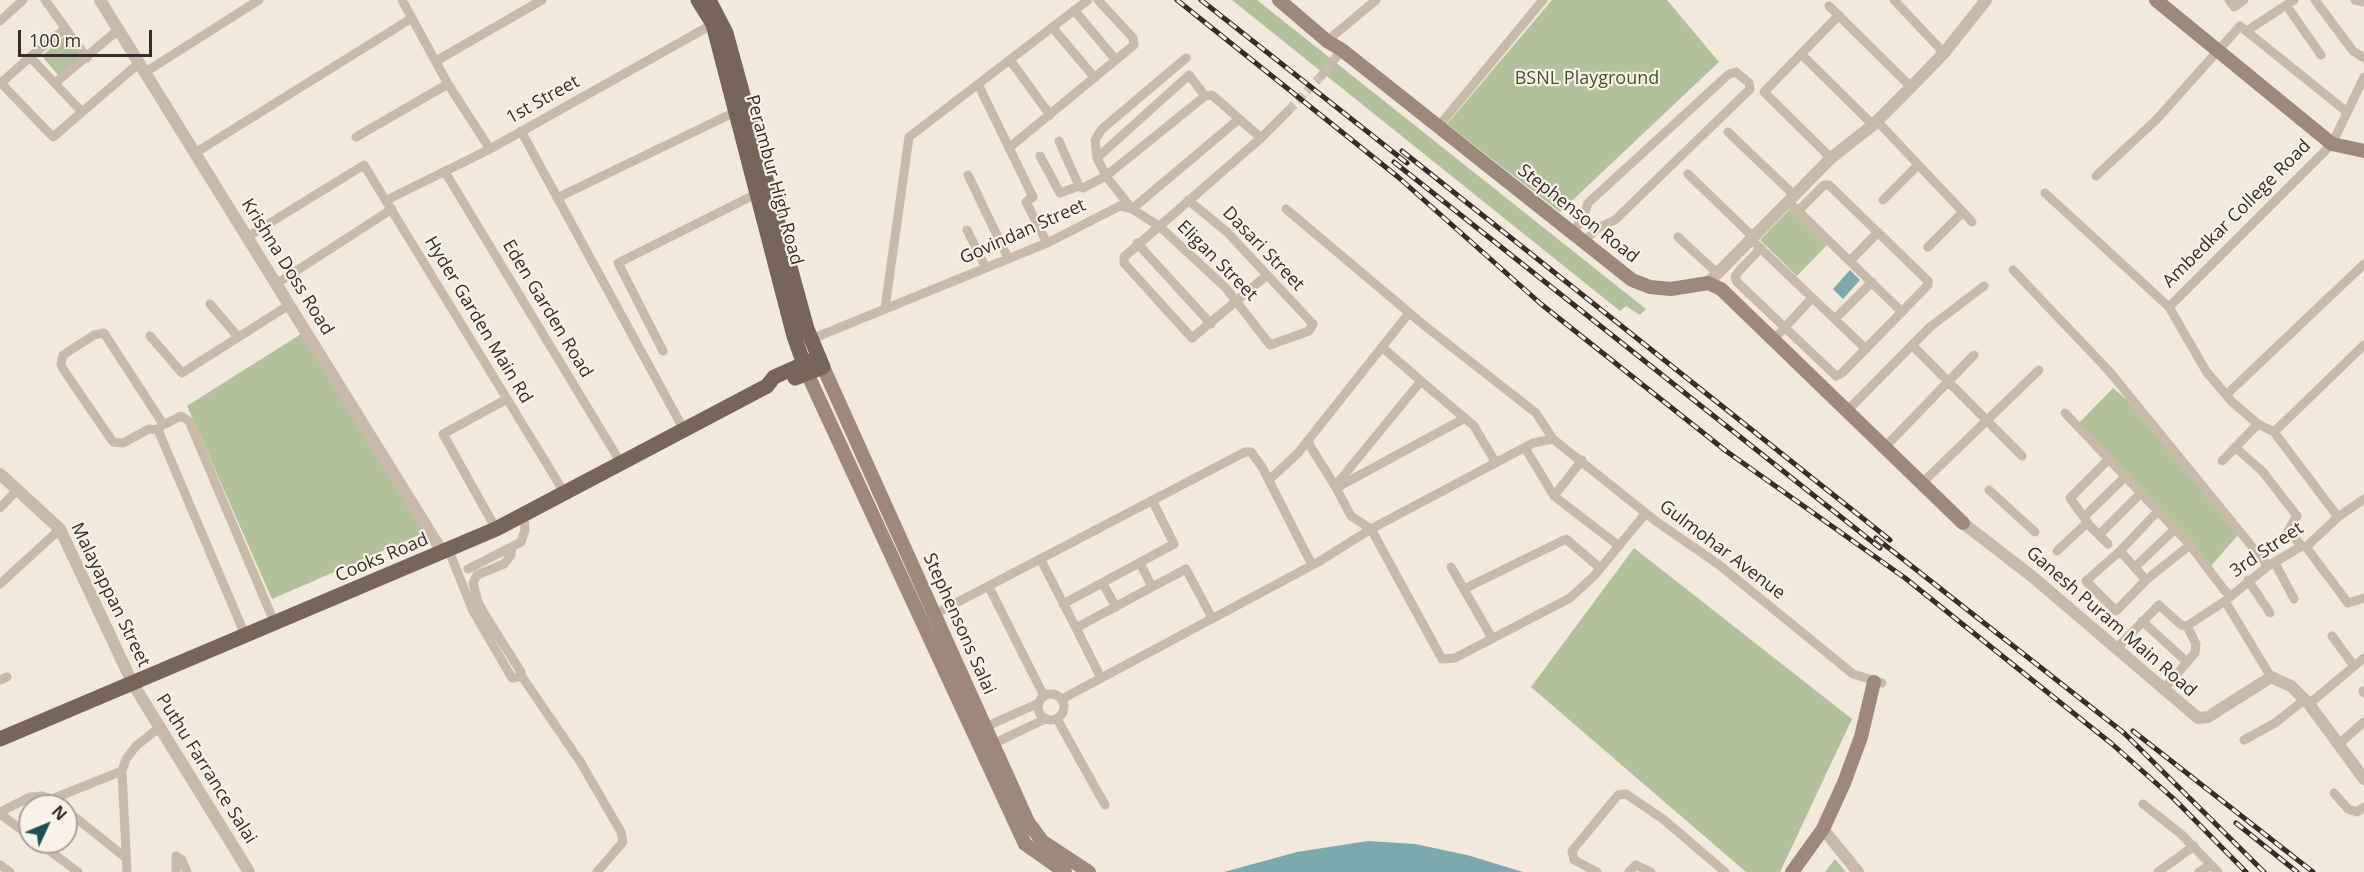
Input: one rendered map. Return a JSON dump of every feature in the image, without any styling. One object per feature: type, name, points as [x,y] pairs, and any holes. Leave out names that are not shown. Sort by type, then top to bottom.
[{"type":"main road","name":"Perambur High Road","points":[[698,0],[712,24],[742,109]]},
{"type":"main road","name":"Perambur High Road","points":[[709,0],[726,33],[759,182],[805,342],[805,369]]},
{"type":"main road","name":"Stephenson Road","points":[[1279,0],[1327,41],[1342,50],[1438,127],[1576,228],[1632,280],[1650,287],[1671,289],[1712,278]]},
{"type":"main road","points":[[2156,0],[2332,144]]},
{"type":"main road","name":"Ambedkar College Road","points":[[2332,144],[2364,151]]},
{"type":"main road","points":[[1712,278],[1846,412],[1963,523]]},
{"type":"main road","name":"Perambur High Road","points":[[805,342],[821,362]]},
{"type":"main road","name":"Cooks Road","points":[[0,739],[446,552],[496,529],[767,386],[774,377],[805,369],[821,362]]},
{"type":"main road","name":"Stephensons Salai","points":[[821,362],[1028,822],[1042,841],[1089,872]]},
{"type":"main road","name":"Stephensons Salai","points":[[805,369],[1025,844],[1065,872]]},
{"type":"main road","points":[[1803,872],[1825,833],[1861,737],[1878,683]]},
{"type":"main road","points":[[1792,872],[1825,833]]},
{"type":"street","points":[[0,20],[23,0]]},
{"type":"street","points":[[45,0],[87,58]]},
{"type":"street","name":"Krishna Doss Road","points":[[100,0],[289,305],[446,552]]},
{"type":"street","points":[[65,29],[1,83],[53,137],[141,68],[259,0]]},
{"type":"street","points":[[402,0],[448,84],[490,149]]},
{"type":"street","points":[[436,60],[542,0]]},
{"type":"street","points":[[885,308],[909,137],[1088,0]]},
{"type":"street","points":[[1010,147],[1134,45],[1134,41],[1098,0]]},
{"type":"street","points":[[1327,41],[1376,0]]},
{"type":"street","points":[[1438,127],[1543,0]]},
{"type":"street","points":[[1894,0],[1944,53]]},
{"type":"street","points":[[2229,0],[2234,7],[2244,0]]},
{"type":"street","points":[[2315,0],[2354,51],[2364,58]]},
{"type":"street","points":[[2355,0],[2364,1]]},
{"type":"street","points":[[1678,237],[1712,278],[1832,158],[1875,123],[1911,87],[1944,53],[1984,1]]},
{"type":"street","points":[[2248,30],[2290,3],[2321,55]]},
{"type":"street","points":[[1830,6],[1911,87]]},
{"type":"street","points":[[1074,10],[1116,60]]},
{"type":"street","points":[[1832,158],[1764,92],[1839,15]]},
{"type":"street","points":[[195,153],[412,18]]},
{"type":"street","name":"1st Street","points":[[387,200],[490,149],[712,24]]},
{"type":"street","points":[[2096,176],[2157,118],[2240,26],[2248,30],[2347,112]]},
{"type":"street","points":[[1052,27],[1095,78]]},
{"type":"street","points":[[55,83],[118,30]]},
{"type":"street","points":[[1322,75],[1342,50]]},
{"type":"street","points":[[1801,54],[1918,165],[1972,222]]},
{"type":"street","points":[[30,57],[82,112]]},
{"type":"street","points":[[1096,158],[1095,140],[1102,129],[1186,58]]},
{"type":"street","points":[[1010,60],[1050,115]]},
{"type":"street","points":[[1576,228],[1588,203],[1729,74],[1736,72],[1749,83],[1750,89],[1615,220],[1600,227],[1587,238]]},
{"type":"street","points":[[1096,158],[1189,75],[1205,96],[1218,98],[1261,138]]},
{"type":"street","points":[[2332,144],[2364,76]]},
{"type":"street","points":[[356,137],[448,84]]},
{"type":"street","points":[[978,84],[1033,197],[1026,202],[1047,243]]},
{"type":"street","points":[[1040,156],[1060,193],[1079,186],[1083,188],[1106,177],[1205,96]]},
{"type":"street","points":[[557,198],[742,109]]},
{"type":"street","points":[[1266,276],[1192,338],[1124,263],[1125,254],[1261,138],[1288,111]]},
{"type":"street","name":"Govindan Street","points":[[805,342],[1047,243],[1120,206],[1132,209],[1239,119]]},
{"type":"street","points":[[520,131],[684,430]]},
{"type":"street","points":[[1728,132],[1791,198],[1798,211],[1902,312]]},
{"type":"street","points":[[1059,141],[1079,186]]},
{"type":"street","name":"Ambedkar College Road","points":[[2169,307],[2332,144]]},
{"type":"street","name":"Eligan Street","points":[[1096,158],[1106,177],[1132,209],[1159,226],[1238,301],[1269,345]]},
{"type":"street","name":"Hyder Garden Main Rd","points":[[247,237],[364,165],[564,492]]},
{"type":"street","points":[[1884,200],[1918,165]]},
{"type":"street","name":"Eden Garden Road","points":[[445,172],[621,463]]},
{"type":"street","points":[[1688,174],[1866,349]]},
{"type":"street","points":[[968,175],[1008,258]]},
{"type":"street","points":[[663,351],[618,263],[759,182]]},
{"type":"street","points":[[1761,248],[1735,277],[1784,328],[1836,376],[1866,349],[1929,283],[1827,184],[1798,211]]},
{"type":"street","points":[[2044,193],[2169,307],[2206,371],[2226,394],[2258,424],[2274,432],[2338,517]]},
{"type":"street","name":"Dasari Street","points":[[1188,200],[1227,232],[1313,324],[1309,331],[1269,345]]},
{"type":"street","points":[[1062,699],[1525,448],[1542,440],[1553,439],[1536,413],[1409,313],[1286,209]]},
{"type":"street","points":[[276,284],[392,210]]},
{"type":"street","points":[[1585,212],[1600,227]]},
{"type":"street","points":[[1928,248],[1963,212]]},
{"type":"street","points":[[968,230],[986,268]]},
{"type":"street","points":[[1850,261],[1878,232]]},
{"type":"street","points":[[1137,243],[1211,324]]},
{"type":"street","points":[[2226,394],[2364,264]]},
{"type":"street","points":[[2013,270],[2109,371],[2272,564],[2294,599]]},
{"type":"street","points":[[1835,319],[1872,282]]},
{"type":"street","points":[[1846,412],[1930,327],[1984,286]]},
{"type":"street","points":[[1773,340],[1812,298]]},
{"type":"street","points":[[210,304],[238,337]]},
{"type":"street","points":[[150,336],[182,373],[289,305]]},
{"type":"street","points":[[1269,480],[1307,441],[1409,313]]},
{"type":"street","points":[[246,637],[161,427],[104,333],[94,335],[63,355],[61,364],[63,369],[113,442],[123,443],[149,429],[161,427],[184,416],[189,421],[275,624]]},
{"type":"street","points":[[2274,432],[2364,345]]},
{"type":"street","points":[[1913,346],[2022,456]]},
{"type":"street","points":[[1382,347],[1474,426],[1497,463]]},
{"type":"street","points":[[1884,448],[1974,355]]},
{"type":"street","points":[[1921,484],[2039,370]]},
{"type":"street","points":[[1336,487],[1422,381]]},
{"type":"street","points":[[496,529],[442,434],[507,399]]},
{"type":"street","points":[[2065,412],[2190,545],[2226,591],[2271,677],[2291,686],[2307,702],[2364,779]]},
{"type":"street","points":[[1336,487],[1466,418]]},
{"type":"street","points":[[2222,461],[2258,424]]},
{"type":"street","name":"Gulmohar Avenue","points":[[1553,439],[1646,513],[1718,564],[1847,670],[1878,683]]},
{"type":"street","points":[[1307,441],[1351,516],[1371,530],[1442,659],[1455,658],[1570,598],[1600,568],[1646,513]]},
{"type":"street","points":[[2235,447],[2263,472],[2297,516],[2288,531],[2304,546],[2348,603],[2364,598]]},
{"type":"street","points":[[1525,448],[1554,496],[1619,546]]},
{"type":"street","points":[[921,619],[989,587],[1245,452],[1254,455],[1269,480],[1312,565]]},
{"type":"street","points":[[2108,544],[2071,496],[2109,459]]},
{"type":"street","points":[[1554,496],[1582,460]]},
{"type":"street","name":"Malayappan Street","points":[[0,474],[60,529],[133,684]]},
{"type":"street","points":[[2057,551],[2126,476]]},
{"type":"street","points":[[0,508],[18,489]]},
{"type":"street","points":[[1989,490],[2035,532]]},
{"type":"street","points":[[2100,534],[2141,493]]},
{"type":"street","name":"3rd Street","points":[[2187,626],[2228,598],[2248,580],[2304,546],[2338,517],[2364,499]]},
{"type":"street","points":[[1063,604],[1174,544],[1152,500]]},
{"type":"street","points":[[2158,512],[2120,551],[2086,581],[2116,611],[2146,580],[2190,545]]},
{"type":"street","points":[[468,569],[523,539],[524,514]]},
{"type":"street","name":"Ganesh Puram Main Road","points":[[1963,523],[2034,578],[2193,715],[2203,719],[2271,677]]},
{"type":"street","points":[[0,584],[60,529]]},
{"type":"street","points":[[2135,567],[2175,530]]},
{"type":"street","points":[[1464,590],[1566,539],[1600,568]]},
{"type":"street","points":[[512,547],[511,555],[504,564],[477,575],[473,583],[477,602],[521,675],[581,763],[621,832],[622,842],[597,872]]},
{"type":"street","points":[[2120,551],[2146,580]]},
{"type":"street","points":[[446,552],[473,610],[512,678],[521,675]]},
{"type":"street","points":[[1041,560],[1101,678]]},
{"type":"street","points":[[1140,564],[1152,586]]},
{"type":"street","points":[[1451,567],[1492,639]]},
{"type":"street","points":[[1076,628],[1186,568],[1212,618]]},
{"type":"street","points":[[2248,580],[2270,614]]},
{"type":"street","points":[[1103,584],[1116,607]]},
{"type":"street","points":[[989,587],[1041,700],[1041,715],[1045,719]]},
{"type":"street","points":[[2117,648],[2159,605],[2181,625],[2187,626],[2197,648],[2163,690]]},
{"type":"street","points":[[2142,621],[2187,662]]},
{"type":"street","points":[[2332,636],[2354,666]]},
{"type":"street","points":[[2244,740],[2307,702],[2364,658]]},
{"type":"street","name":"Puthu Farrance Salai","points":[[133,684],[249,872]]},
{"type":"street","points":[[985,728],[1053,694],[1062,699]]},
{"type":"street","points":[[1057,719],[1064,710],[1062,699]]},
{"type":"street","points":[[993,744],[1045,719],[1057,719]]},
{"type":"street","points":[[1057,719],[1105,805]]},
{"type":"street","points":[[2339,744],[2364,722]]},
{"type":"street","points":[[127,872],[122,771],[126,759],[136,746],[160,727]]},
{"type":"street","points":[[64,794],[122,771]]},
{"type":"street","points":[[1597,872],[1575,860],[1572,851],[1618,795],[1626,794],[1663,819],[1725,872]]},
{"type":"street","points":[[2334,794],[2348,809],[2357,812],[2364,807]]},
{"type":"street","points":[[18,803],[0,813],[18,827]]},
{"type":"street","points":[[2143,804],[2194,846],[2215,868],[2199,872]]},
{"type":"street","points":[[78,820],[126,858]]},
{"type":"street","points":[[1825,833],[1858,872]]},
{"type":"street","points":[[2158,872],[2194,846]]},
{"type":"street","points":[[54,854],[78,872]]},
{"type":"street","points":[[177,872],[176,856],[182,860],[187,872]]},
{"type":"street","points":[[0,865],[10,872]]},
{"type":"street","points":[[1629,872],[1636,865],[1651,872]]},
{"type":"green space","points":[[1232,0],[1257,0],[1646,309],[1640,315],[1626,306],[1620,311]]},
{"type":"green space","name":"BSNL Playground","points":[[1552,0],[1667,0],[1719,62],[1560,212],[1447,124]]},
{"type":"green space","points":[[66,35],[83,55],[59,76],[42,56]]},
{"type":"green space","points":[[1790,209],[1827,245],[1797,276],[1760,240]]},
{"type":"green space","points":[[301,334],[424,533],[272,599],[187,406]]},
{"type":"green space","points":[[2113,388],[2127,400],[2238,535],[2210,567],[2079,423]]},
{"type":"green space","points":[[1634,548],[1852,719],[1780,872],[1746,872],[1531,687]]},
{"type":"green space","points":[[1835,859],[1846,872],[1825,872]]},
{"type":"water","points":[[1850,270],[1860,280],[1843,299],[1833,289]]},
{"type":"water","points":[[1368,841],[1415,844],[1467,855],[1523,872],[1224,872],[1297,852]]},
{"type":"tunnel","points":[[1288,111],[1322,75]]},
{"type":"railway","points":[[1177,0],[1398,177],[1541,304],[1726,451],[1905,578],[2112,744],[2175,800],[2246,872]]},
{"type":"railway","points":[[1201,0],[1407,163]]},
{"type":"railway","points":[[1402,151],[1890,540]]},
{"type":"railway","points":[[1394,162],[1880,548]]},
{"type":"railway","points":[[1876,538],[2124,733],[2264,872]]},
{"type":"railway","points":[[2133,731],[2313,872]]},
{"type":"railway","points":[[2236,823],[2297,872]]}]
